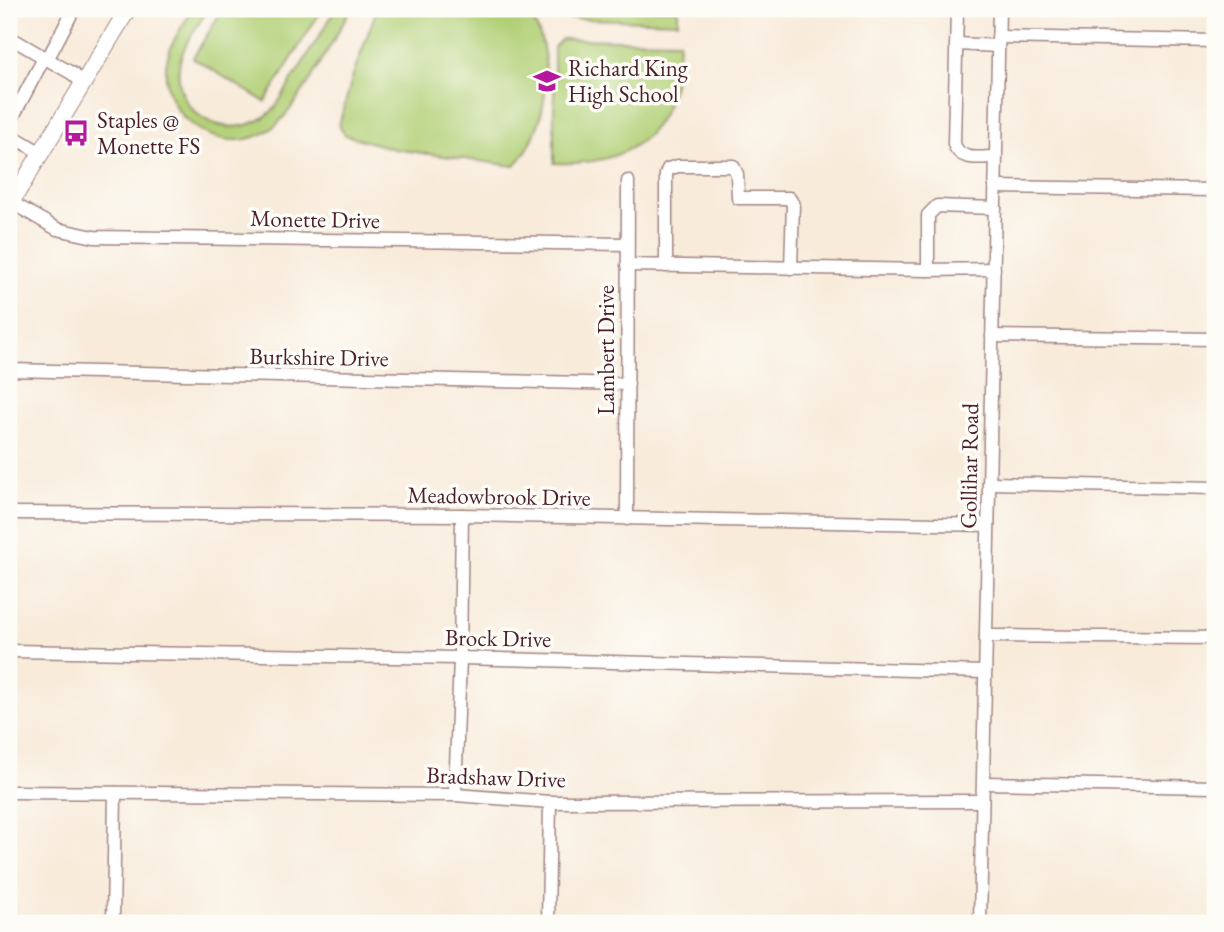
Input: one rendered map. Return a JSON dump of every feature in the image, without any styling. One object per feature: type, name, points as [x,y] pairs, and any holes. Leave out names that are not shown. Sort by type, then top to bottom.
[{"type":"main road","points":[[10,203],[128,9]]},
{"type":"street","points":[[9,124],[74,9]]},
{"type":"street","points":[[957,9],[954,144],[957,152],[963,156],[996,157]]},
{"type":"street","name":"Gollihar Road","points":[[980,923],[999,9]]},
{"type":"street","points":[[9,37],[73,75],[83,84]]},
{"type":"street","points":[[956,44],[998,41],[1215,41]]},
{"type":"street","points":[[9,134],[41,153]]},
{"type":"street","points":[[666,266],[668,169],[678,166],[733,166],[737,174],[738,198],[789,198],[793,204],[791,268]]},
{"type":"street","name":"Lambert Drive","points":[[627,519],[628,181]]},
{"type":"street","points":[[995,187],[1215,190]]},
{"type":"street","name":"Monette Drive","points":[[10,203],[57,229],[94,237],[626,244]]},
{"type":"street","points":[[928,270],[928,215],[932,209],[937,206],[995,208]]},
{"type":"street","points":[[627,265],[994,269]]},
{"type":"street","points":[[992,336],[1215,339]]},
{"type":"street","name":"Burkshire Drive","points":[[9,370],[628,384]]},
{"type":"street","points":[[989,484],[1215,488]]},
{"type":"street","name":"Meadowbrook Drive","points":[[9,513],[461,515],[988,525]]},
{"type":"street","points":[[456,795],[461,515]]},
{"type":"street","points":[[986,636],[1215,638]]},
{"type":"street","name":"Brock Drive","points":[[9,651],[460,658],[985,672]]},
{"type":"street","points":[[984,783],[1215,787]]},
{"type":"street","name":"Bradshaw Drive","points":[[9,792],[456,795],[550,802],[982,802]]},
{"type":"street","points":[[113,923],[115,793]]},
{"type":"street","points":[[548,923],[550,802]]},
{"type":"green space","points":[[193,9],[208,9],[183,51],[179,66],[180,85],[186,101],[197,114],[211,122],[244,126],[260,120],[275,108],[336,9],[351,9],[314,74],[281,120],[271,129],[253,137],[235,140],[217,138],[185,119],[174,104],[167,87],[166,67],[170,51]]},
{"type":"green space","points":[[223,9],[322,9],[265,102],[193,58]]},
{"type":"green space","points":[[377,9],[522,9],[530,17],[542,42],[546,80],[544,99],[534,137],[514,166],[394,149],[345,135],[339,125],[353,75]]},
{"type":"green space","points":[[549,9],[678,9],[678,22],[549,18]]},
{"type":"green space","points":[[562,39],[679,41],[677,70],[671,96],[648,135],[631,148],[610,157],[584,162],[554,163],[554,47]]},
{"type":"place","name":"Richard King High School","points":[[547,81]]},
{"type":"place","name":"Staples @ Monette FS","points":[[76,133]]}]
